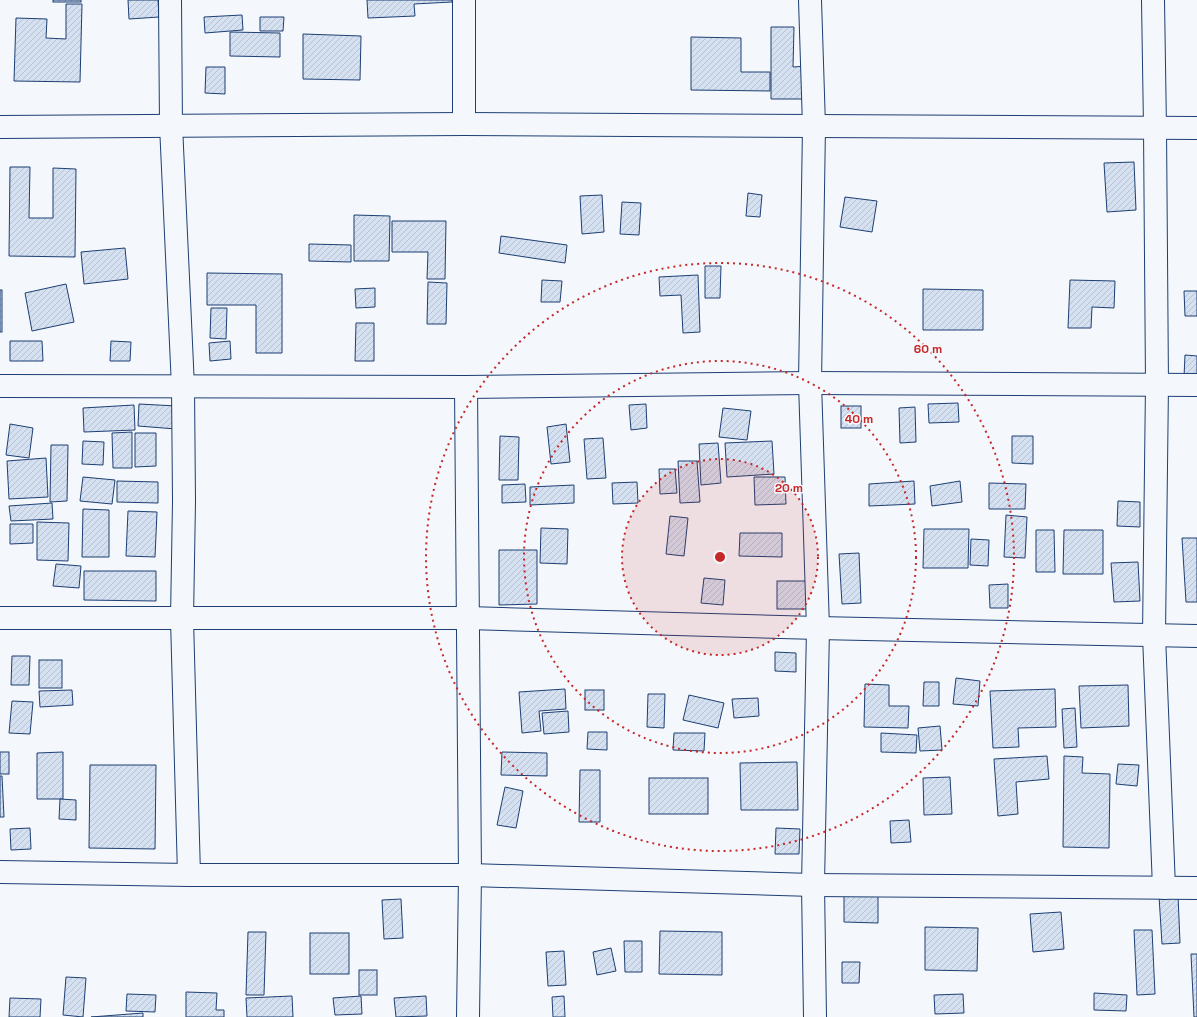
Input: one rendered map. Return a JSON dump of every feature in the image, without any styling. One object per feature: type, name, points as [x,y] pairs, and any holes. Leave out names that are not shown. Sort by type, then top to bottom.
[{"type":"street","points":[[170,0],[171,125],[183,386],[184,501],[182,619],[189,875]]},
{"type":"street","points":[[464,0],[464,124]]},
{"type":"street","points":[[810,0],[814,126],[810,383],[818,628],[813,885],[815,1017]]},
{"type":"street","points":[[1153,0],[1157,384],[1154,635],[1164,888]]},
{"type":"street","points":[[0,127],[464,124],[1197,128]]},
{"type":"street","points":[[0,386],[466,387],[810,383],[1197,384]]},
{"type":"street","points":[[466,387],[470,875],[468,1017]]},
{"type":"street","points":[[0,618],[468,618],[818,628],[1197,636]]},
{"type":"street","points":[[0,872],[189,875],[470,875],[813,885],[1197,888]]},
{"type":"building","points":[[53,0],[81,0],[81,2],[53,2]]},
{"type":"building","points":[[128,0],[158,0],[159,17],[129,19]]},
{"type":"building","points":[[367,0],[452,0],[452,2],[414,4],[415,16],[368,18]]},
{"type":"building","points":[[66,4],[82,4],[80,82],[14,81],[16,18],[47,19],[46,38],[66,39]]},
{"type":"building","points":[[242,15],[243,30],[205,33],[204,17]]},
{"type":"building","points":[[260,17],[284,17],[283,31],[260,31]]},
{"type":"building","points":[[771,27],[794,27],[793,67],[808,66],[807,99],[771,99]]},
{"type":"building","points":[[230,32],[280,33],[280,57],[230,56]]},
{"type":"building","points":[[303,34],[361,36],[360,80],[303,79]]},
{"type":"building","points":[[691,37],[741,38],[741,72],[770,72],[770,91],[691,90]]},
{"type":"building","points":[[206,67],[225,67],[225,94],[205,93]]},
{"type":"building","points":[[1134,162],[1136,210],[1107,212],[1104,163]]},
{"type":"building","points":[[10,167],[30,167],[29,218],[53,218],[53,168],[76,169],[75,257],[9,256]]},
{"type":"building","points":[[748,193],[762,195],[760,217],[746,216]]},
{"type":"building","points":[[602,195],[604,232],[582,234],[580,196]]},
{"type":"building","points":[[845,197],[877,201],[872,232],[840,227]]},
{"type":"building","points":[[622,202],[641,203],[639,235],[620,234]]},
{"type":"building","points":[[354,215],[390,216],[389,261],[354,261]]},
{"type":"building","points":[[392,221],[446,221],[445,279],[427,279],[428,252],[392,252]]},
{"type":"building","points":[[501,236],[567,245],[565,263],[499,253]]},
{"type":"building","points":[[309,244],[351,245],[351,262],[309,261]]},
{"type":"building","points":[[125,248],[128,279],[84,284],[81,252]]},
{"type":"building","points":[[705,266],[721,266],[720,298],[705,298]]},
{"type":"building","points":[[207,273],[282,274],[282,353],[256,353],[256,305],[207,305]]},
{"type":"building","points":[[698,275],[700,332],[683,333],[681,295],[660,296],[659,277]]},
{"type":"building","points":[[542,280],[562,281],[560,302],[541,302]]},
{"type":"building","points":[[1070,280],[1115,281],[1114,308],[1092,307],[1091,328],[1068,328]]},
{"type":"building","points":[[428,282],[447,283],[446,324],[427,324]]},
{"type":"building","points":[[66,284],[74,322],[32,331],[25,293]]},
{"type":"building","points":[[375,288],[375,307],[356,308],[355,289]]},
{"type":"building","points":[[923,289],[983,290],[983,330],[923,330]]},
{"type":"building","points":[[0,290],[2,290],[2,332],[0,332]]},
{"type":"building","points":[[1184,291],[1197,291],[1197,316],[1185,316]]},
{"type":"building","points":[[211,308],[227,308],[226,339],[210,338]]},
{"type":"building","points":[[356,323],[374,323],[374,361],[355,361]]},
{"type":"building","points":[[10,341],[42,341],[43,361],[10,361]]},
{"type":"building","points":[[111,341],[131,342],[130,361],[110,361]]},
{"type":"building","points":[[230,341],[231,359],[210,361],[209,343]]},
{"type":"building","points":[[1185,355],[1197,356],[1197,377],[1184,377]]},
{"type":"building","points":[[958,403],[959,422],[929,423],[928,404]]},
{"type":"building","points":[[139,404],[177,406],[176,429],[138,426]]},
{"type":"building","points":[[646,404],[647,428],[631,430],[629,405]]},
{"type":"building","points":[[134,405],[135,430],[84,432],[83,408]]},
{"type":"building","points":[[841,406],[861,406],[861,428],[841,428]]},
{"type":"building","points":[[915,407],[916,442],[900,443],[899,408]]},
{"type":"building","points":[[723,408],[751,411],[747,440],[719,437]]},
{"type":"building","points":[[10,424],[33,428],[29,458],[6,455]]},
{"type":"building","points":[[566,424],[570,462],[551,464],[547,427]]},
{"type":"building","points":[[132,432],[132,468],[113,468],[112,433]]},
{"type":"building","points":[[135,433],[156,433],[156,466],[135,467]]},
{"type":"building","points":[[500,436],[519,437],[518,480],[499,480]]},
{"type":"building","points":[[1012,436],[1033,436],[1033,464],[1012,463]]},
{"type":"building","points":[[603,438],[606,478],[587,479],[584,439]]},
{"type":"building","points":[[83,441],[104,442],[103,465],[82,464]]},
{"type":"building","points":[[772,441],[774,474],[727,477],[725,443]]},
{"type":"building","points":[[718,443],[721,483],[701,485],[699,444]]},
{"type":"building","points":[[51,445],[68,445],[67,501],[50,502]]},
{"type":"building","points":[[46,458],[48,497],[9,499],[7,461]]},
{"type":"building","points":[[678,461],[697,461],[700,502],[680,503]]},
{"type":"building","points":[[659,469],[675,469],[677,493],[660,494]]},
{"type":"building","points":[[83,477],[115,480],[112,504],[80,501]]},
{"type":"building","points":[[754,477],[785,477],[786,504],[755,505]]},
{"type":"building","points":[[117,481],[158,482],[158,503],[117,502]]},
{"type":"building","points":[[914,481],[915,504],[869,506],[869,484]]},
{"type":"building","points":[[960,481],[962,502],[932,506],[930,486]]},
{"type":"building","points":[[637,482],[638,503],[613,504],[612,483]]},
{"type":"building","points":[[989,483],[1026,484],[1025,509],[989,509]]},
{"type":"building","points":[[525,484],[526,502],[502,503],[502,485]]},
{"type":"building","points":[[574,485],[574,503],[530,505],[530,487]]},
{"type":"building","points":[[1118,501],[1140,502],[1140,527],[1117,526]]},
{"type":"building","points":[[52,503],[53,519],[11,521],[9,506]]},
{"type":"building","points":[[83,509],[109,510],[109,557],[82,557]]},
{"type":"building","points":[[128,511],[157,512],[155,557],[126,556]]},
{"type":"building","points":[[1006,515],[1027,517],[1025,558],[1004,557]]},
{"type":"building","points":[[670,516],[688,518],[684,556],[666,554]]},
{"type":"building","points":[[37,522],[69,523],[68,561],[37,560]]},
{"type":"building","points":[[10,524],[33,524],[33,543],[10,544]]},
{"type":"building","points":[[541,528],[568,529],[567,564],[540,563]]},
{"type":"building","points":[[924,529],[969,529],[968,568],[923,568]]},
{"type":"building","points":[[1036,530],[1054,530],[1055,572],[1036,572]]},
{"type":"building","points":[[1064,530],[1103,530],[1103,574],[1063,574]]},
{"type":"building","points":[[740,533],[782,533],[782,557],[739,556]]},
{"type":"building","points":[[1182,538],[1197,538],[1197,602],[1186,602]]},
{"type":"building","points":[[971,539],[989,540],[988,566],[970,565]]},
{"type":"building","points":[[499,550],[537,550],[537,604],[499,605]]},
{"type":"building","points":[[859,553],[861,603],[842,604],[839,554]]},
{"type":"building","points":[[1138,562],[1140,601],[1114,602],[1111,563]]},
{"type":"building","points":[[56,564],[81,566],[79,588],[53,586]]},
{"type":"building","points":[[84,571],[156,571],[156,601],[84,600]]},
{"type":"building","points":[[704,578],[725,580],[723,605],[701,603]]},
{"type":"building","points":[[777,581],[811,581],[811,609],[777,609]]},
{"type":"building","points":[[1008,584],[1008,608],[990,608],[989,585]]},
{"type":"building","points":[[775,652],[796,653],[796,672],[775,671]]},
{"type":"building","points":[[12,656],[30,656],[29,685],[11,685]]},
{"type":"building","points":[[39,660],[62,660],[62,688],[39,688]]},
{"type":"building","points":[[956,678],[980,681],[978,706],[953,704]]},
{"type":"building","points":[[924,682],[939,682],[939,706],[923,706]]},
{"type":"building","points":[[865,684],[889,685],[889,706],[909,706],[908,728],[864,727]]},
{"type":"building","points":[[1128,685],[1129,726],[1081,728],[1079,686]]},
{"type":"building","points":[[565,689],[566,709],[539,711],[541,731],[522,733],[519,692]]},
{"type":"building","points":[[1055,689],[1056,727],[1018,728],[1019,747],[993,748],[990,691]]},
{"type":"building","points":[[72,690],[73,705],[40,707],[39,691]]},
{"type":"building","points":[[585,690],[604,690],[604,710],[585,710]]},
{"type":"building","points":[[648,694],[665,694],[664,728],[647,727]]},
{"type":"building","points":[[689,695],[724,703],[718,728],[683,720]]},
{"type":"building","points":[[758,698],[759,716],[734,718],[732,699]]},
{"type":"building","points":[[12,701],[33,702],[30,734],[9,733]]},
{"type":"building","points":[[1075,708],[1077,747],[1064,748],[1062,709]]},
{"type":"building","points":[[568,711],[569,732],[544,734],[542,713]]},
{"type":"building","points":[[940,726],[942,750],[920,751],[918,728]]},
{"type":"building","points":[[588,732],[607,732],[607,750],[587,749]]},
{"type":"building","points":[[674,733],[705,733],[704,751],[673,750]]},
{"type":"building","points":[[881,733],[917,735],[916,753],[881,752]]},
{"type":"building","points":[[0,752],[9,752],[9,774],[0,774]]},
{"type":"building","points":[[63,752],[63,799],[37,799],[37,753]]},
{"type":"building","points":[[502,752],[547,753],[547,776],[501,775]]},
{"type":"building","points":[[1047,756],[1049,779],[1016,782],[1018,814],[998,816],[994,759]]},
{"type":"building","points":[[1064,756],[1083,757],[1082,773],[1110,774],[1109,848],[1063,847]]},
{"type":"building","points":[[797,762],[798,810],[741,810],[740,763]]},
{"type":"building","points":[[1118,764],[1139,765],[1137,786],[1116,784]]},
{"type":"building","points":[[90,765],[156,765],[155,849],[89,848]]},
{"type":"building","points":[[580,770],[600,770],[600,822],[579,822]]},
{"type":"building","points":[[0,776],[2,776],[4,817],[0,817]]},
{"type":"building","points":[[950,777],[952,814],[924,815],[923,778]]},
{"type":"building","points":[[649,778],[708,778],[708,814],[649,814]]},
{"type":"building","points":[[505,787],[523,791],[516,828],[497,825]]},
{"type":"building","points":[[60,799],[76,800],[76,820],[59,819]]},
{"type":"building","points":[[909,820],[911,842],[891,843],[890,821]]},
{"type":"building","points":[[30,828],[31,849],[11,850],[10,829]]},
{"type":"building","points":[[776,828],[800,829],[799,854],[775,854]]},
{"type":"building","points":[[844,894],[878,895],[878,923],[844,922]]},
{"type":"building","points":[[1178,895],[1180,943],[1162,944],[1159,896]]},
{"type":"building","points":[[401,899],[403,938],[384,939],[382,900]]},
{"type":"building","points":[[1061,912],[1064,949],[1033,952],[1030,914]]},
{"type":"building","points":[[925,927],[978,928],[977,971],[925,970]]},
{"type":"building","points":[[1134,930],[1152,930],[1155,994],[1137,995]]},
{"type":"building","points":[[660,931],[722,932],[722,975],[659,974]]},
{"type":"building","points":[[248,932],[266,932],[264,995],[246,995]]},
{"type":"building","points":[[310,933],[349,933],[349,974],[310,974]]},
{"type":"building","points":[[624,941],[642,941],[642,972],[625,972]]},
{"type":"building","points":[[611,948],[616,971],[597,975],[593,952]]},
{"type":"building","points":[[564,951],[566,985],[548,986],[546,952]]},
{"type":"building","points":[[1191,954],[1197,954],[1197,1017],[1194,1017]]},
{"type":"building","points":[[842,962],[860,962],[859,983],[842,983]]},
{"type":"building","points":[[359,970],[377,970],[377,995],[359,995]]},
{"type":"building","points":[[66,977],[86,978],[83,1017],[63,1015]]},
{"type":"building","points":[[186,992],[217,993],[216,1010],[224,1010],[224,1017],[186,1017]]},
{"type":"building","points":[[1094,993],[1127,995],[1126,1011],[1094,1010]]},
{"type":"building","points":[[127,994],[156,995],[155,1012],[126,1011]]},
{"type":"building","points":[[963,994],[964,1013],[935,1014],[934,995]]},
{"type":"building","points":[[292,996],[293,1017],[247,1017],[246,998]]},
{"type":"building","points":[[361,996],[362,1014],[335,1015],[333,998]]},
{"type":"building","points":[[426,996],[427,1016],[396,1017],[394,998]]},
{"type":"building","points":[[564,996],[565,1017],[553,1017],[552,997]]},
{"type":"building","points":[[10,998],[41,999],[40,1017],[9,1017]]},
{"type":"building","points":[[143,1013],[143,1017],[91,1017]]}]
